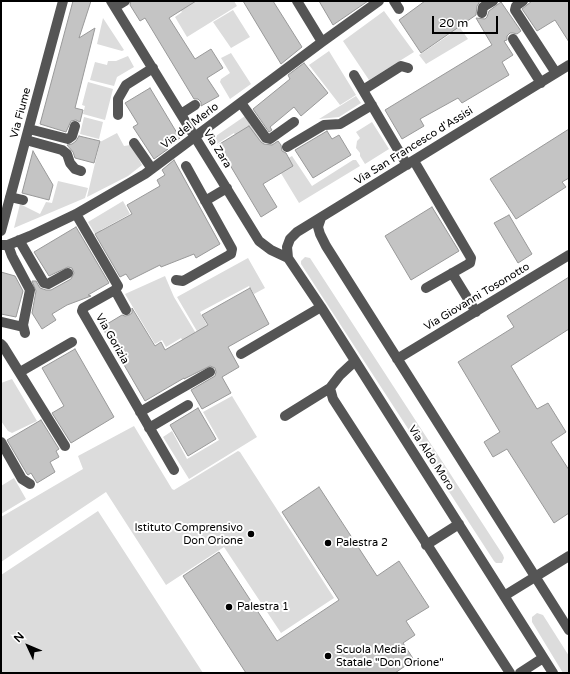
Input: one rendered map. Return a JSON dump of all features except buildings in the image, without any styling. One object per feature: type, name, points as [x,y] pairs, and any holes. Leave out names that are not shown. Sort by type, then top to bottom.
[{"type":"street","name":"Via Fiume","points":[[1,231],[63,1]]},
{"type":"street","points":[[113,4],[125,1]]},
{"type":"street","points":[[298,1],[322,42]]},
{"type":"street","name":"Via del Merlo","points":[[4,245],[19,240],[76,214],[120,190],[196,137],[379,1]]},
{"type":"street","points":[[482,13],[483,7],[492,1]]},
{"type":"street","points":[[523,1],[516,6],[515,10],[556,74]]},
{"type":"street","name":"Via Zara","points":[[113,4],[259,241],[270,250],[288,258]]},
{"type":"street","points":[[514,39],[541,82]]},
{"type":"street","points":[[363,90],[401,66],[408,68]]},
{"type":"street","name":"Via San Francesco d'Assisi","points":[[288,258],[287,247],[290,238],[297,232],[569,66]]},
{"type":"street","points":[[118,115],[118,99],[126,85],[153,68]]},
{"type":"street","points":[[354,75],[471,258],[470,263],[426,288]]},
{"type":"street","points":[[241,103],[266,138],[270,139],[294,122]]},
{"type":"street","points":[[181,114],[195,105]]},
{"type":"street","points":[[287,147],[324,124],[340,124],[372,105]]},
{"type":"street","points":[[29,129],[68,139],[72,136],[75,126]]},
{"type":"street","points":[[26,140],[62,150],[67,154],[70,163],[75,169],[81,171]]},
{"type":"street","points":[[134,143],[152,169]]},
{"type":"street","points":[[176,280],[183,282],[231,254],[232,249],[186,166]]},
{"type":"street","points":[[205,201],[227,188]]},
{"type":"street","points":[[10,197],[23,200]]},
{"type":"street","points":[[76,214],[118,286],[115,290],[126,310]]},
{"type":"street","points":[[321,218],[318,227],[326,246],[569,630]]},
{"type":"street","points":[[19,240],[44,283],[48,284],[68,273]]},
{"type":"street","points":[[2,322],[19,326],[24,329],[30,290],[12,256],[4,245]]},
{"type":"street","name":"Via Giovanni Tosonotto","points":[[397,359],[569,255]]},
{"type":"street","name":"Via Aldo Moro","points":[[288,258],[321,307],[553,673]]},
{"type":"street","points":[[111,276],[121,270]]},
{"type":"street","points":[[452,273],[476,312]]},
{"type":"street","name":"Via Gorizia","points":[[115,290],[83,308],[82,312],[174,470]]},
{"type":"street","points":[[241,354],[321,307]]},
{"type":"street","points":[[20,372],[72,342]]},
{"type":"street","points":[[1,344],[20,372],[65,446]]},
{"type":"street","points":[[285,416],[330,388],[355,361]]},
{"type":"street","points":[[140,412],[210,372]]},
{"type":"street","points":[[330,388],[333,400],[510,673]]},
{"type":"street","points":[[149,428],[188,405]]},
{"type":"street","points":[[1,442],[22,479],[30,484]]},
{"type":"street","points":[[426,545],[459,524]]},
{"type":"street","points":[[504,596],[569,556]]},
{"type":"street","points":[[520,673],[543,658]]},
{"type":"shaded area","points":[[181,1],[234,1],[237,6],[187,37],[175,17],[182,12],[177,5]]},
{"type":"shaded area","points":[[430,1],[441,1],[468,39],[426,64],[419,55],[452,33]]},
{"type":"shaded area","points":[[233,10],[250,37],[231,48],[213,22]]},
{"type":"shaded area","points":[[384,11],[414,52],[369,80],[343,41]]},
{"type":"shaded area","points":[[103,18],[124,50],[122,51],[97,44]]},
{"type":"shaded area","points":[[329,51],[356,95],[340,105],[309,65]]},
{"type":"shaded area","points":[[231,53],[251,84],[230,99],[220,82],[221,79],[230,73],[221,58]]},
{"type":"shaded area","points":[[128,56],[134,67],[117,77],[114,86],[90,80],[95,62],[107,65],[108,61],[116,61]]},
{"type":"shaded area","points":[[88,82],[113,89],[105,120],[83,114],[85,106],[82,105]]},
{"type":"shaded area","points":[[356,96],[361,103],[339,117],[319,119]]},
{"type":"shaded area","points":[[245,116],[265,147],[241,144],[234,133],[217,144],[213,138]]},
{"type":"shaded area","points":[[84,117],[103,122],[99,139],[80,134]]},
{"type":"shaded area","points":[[372,122],[389,149],[365,164],[356,148],[357,141],[360,138],[356,132]]},
{"type":"shaded area","points":[[117,133],[124,146],[131,145],[142,165],[128,176],[87,197],[100,142]]},
{"type":"shaded area","points":[[292,156],[312,186],[353,160],[356,160],[360,166],[299,203],[276,165]]},
{"type":"shaded area","points":[[58,181],[88,188],[85,198],[14,228],[20,204],[40,214],[46,202],[52,203]]},
{"type":"shaded area","points":[[123,201],[130,214],[101,230],[120,263],[114,266],[88,222]]},
{"type":"shaded area","points":[[305,257],[310,258],[503,555],[504,558],[502,563],[496,563],[494,561],[301,264],[301,261]]},
{"type":"shaded area","points":[[248,258],[265,288],[254,294],[249,286],[200,312],[224,357],[215,362],[177,297]]},
{"type":"shaded area","points":[[165,276],[174,297],[212,360],[199,368],[181,338],[166,347],[162,340],[155,344],[125,294]]},
{"type":"shaded area","points":[[12,379],[37,421],[12,433],[8,431],[1,421],[1,383]]},
{"type":"shaded area","points":[[232,396],[257,437],[189,479],[163,437],[172,431],[187,459],[219,440],[203,412]]},
{"type":"shaded area","points":[[134,426],[174,490],[238,451],[240,452],[334,598],[281,633],[224,547],[166,585],[106,492],[1,562],[1,517],[83,469],[78,456]]},
{"type":"shaded area","points":[[14,478],[26,499],[1,514],[1,486]]},
{"type":"shaded area","points":[[98,511],[203,673],[1,673],[1,575]]},
{"type":"shaded area","points":[[537,613],[543,615],[569,656],[569,673],[563,673],[532,622],[532,617]]},
{"type":"place","name":"Istituto Comprensivo Don Orione","points":[[251,534]]},
{"type":"place","name":"Palestra 2","points":[[328,543]]},
{"type":"place","name":"Palestra 1","points":[[229,607]]},
{"type":"place","name":"Scuola Media Statale \"Don Orione\"","points":[[328,656]]}]
